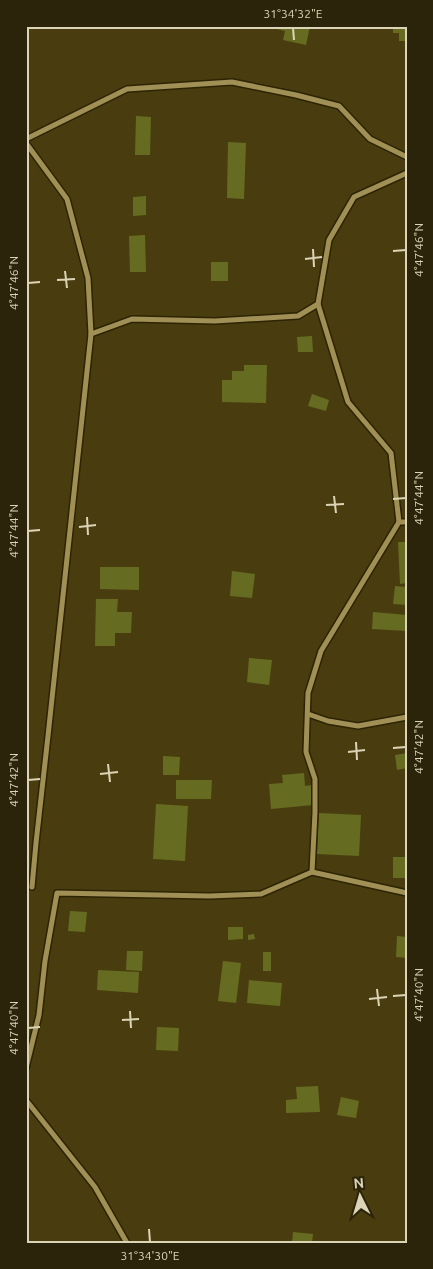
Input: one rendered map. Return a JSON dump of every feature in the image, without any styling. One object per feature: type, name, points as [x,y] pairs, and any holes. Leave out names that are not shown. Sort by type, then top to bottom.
[{"type":"street","points":[[26,139],[127,89],[232,82],[339,106],[370,139],[407,157]]},
{"type":"street","points":[[26,143],[67,198],[88,278],[91,334],[32,887]]},
{"type":"street","points":[[312,872],[315,779],[306,752],[308,693],[321,651],[399,522],[391,453],[348,402],[318,304],[330,240],[354,197],[407,173]]},
{"type":"street","points":[[91,334],[132,319],[215,321],[298,316],[318,304]]},
{"type":"street","points":[[399,522],[407,522]]},
{"type":"street","points":[[308,714],[328,722],[358,726],[407,717]]},
{"type":"street","points":[[26,1068],[39,1015],[45,961],[57,893],[209,896],[261,894],[312,872],[407,893]]},
{"type":"street","points":[[26,1100],[94,1186],[127,1243]]},
{"type":"building","points":[[278,26],[310,26],[306,45],[283,40],[285,31],[277,29]]},
{"type":"building","points":[[393,26],[407,26],[407,41],[399,41],[399,33],[393,33]]},
{"type":"building","points":[[136,116],[151,117],[150,155],[135,155]]},
{"type":"building","points":[[228,142],[246,143],[244,199],[227,198]]},
{"type":"building","points":[[146,196],[146,215],[133,216],[133,197]]},
{"type":"building","points":[[145,235],[146,272],[130,272],[129,236]]},
{"type":"building","points":[[211,262],[228,262],[228,281],[211,281]]},
{"type":"building","points":[[312,336],[313,352],[298,352],[297,337]]},
{"type":"building","points":[[244,365],[267,365],[266,403],[222,402],[222,380],[232,380],[232,371],[244,371]]},
{"type":"building","points":[[312,394],[329,400],[326,411],[308,406]]},
{"type":"building","points":[[398,542],[407,542],[407,583],[400,584]]},
{"type":"building","points":[[100,567],[139,567],[139,590],[100,589]]},
{"type":"building","points":[[232,571],[255,574],[252,598],[230,596]]},
{"type":"building","points":[[395,586],[407,587],[407,605],[393,604]]},
{"type":"building","points":[[96,599],[118,599],[117,612],[132,612],[131,633],[115,633],[115,646],[95,646]]},
{"type":"building","points":[[373,612],[407,615],[407,631],[372,629]]},
{"type":"building","points":[[249,658],[272,660],[269,685],[247,682]]},
{"type":"building","points":[[407,753],[407,768],[397,770],[395,755]]},
{"type":"building","points":[[163,756],[180,757],[179,775],[163,775]]},
{"type":"building","points":[[304,773],[305,786],[312,785],[313,805],[271,809],[269,784],[283,783],[282,775]]},
{"type":"building","points":[[176,780],[212,780],[211,799],[176,799]]},
{"type":"building","points":[[156,804],[188,806],[185,861],[153,859]]},
{"type":"building","points":[[319,813],[361,815],[359,856],[317,854]]},
{"type":"building","points":[[393,857],[407,857],[407,878],[393,878]]},
{"type":"building","points":[[70,911],[87,912],[85,932],[68,931]]},
{"type":"building","points":[[228,927],[243,927],[243,939],[228,940]]},
{"type":"building","points":[[254,934],[255,939],[248,940],[248,935]]},
{"type":"building","points":[[397,936],[407,937],[407,958],[396,957]]},
{"type":"building","points":[[127,951],[143,951],[142,971],[126,970]]},
{"type":"building","points":[[263,952],[271,952],[271,971],[263,971]]},
{"type":"building","points":[[223,961],[241,963],[236,1003],[218,1001]]},
{"type":"building","points":[[98,970],[139,972],[138,993],[97,990]]},
{"type":"building","points":[[249,980],[282,983],[280,1006],[247,1003]]},
{"type":"building","points":[[157,1027],[179,1028],[178,1051],[156,1050]]},
{"type":"building","points":[[318,1086],[320,1112],[286,1113],[286,1100],[297,1099],[296,1087]]},
{"type":"building","points":[[341,1097],[359,1101],[356,1118],[337,1115]]},
{"type":"building","points":[[293,1232],[313,1234],[312,1243],[292,1243]]}]
